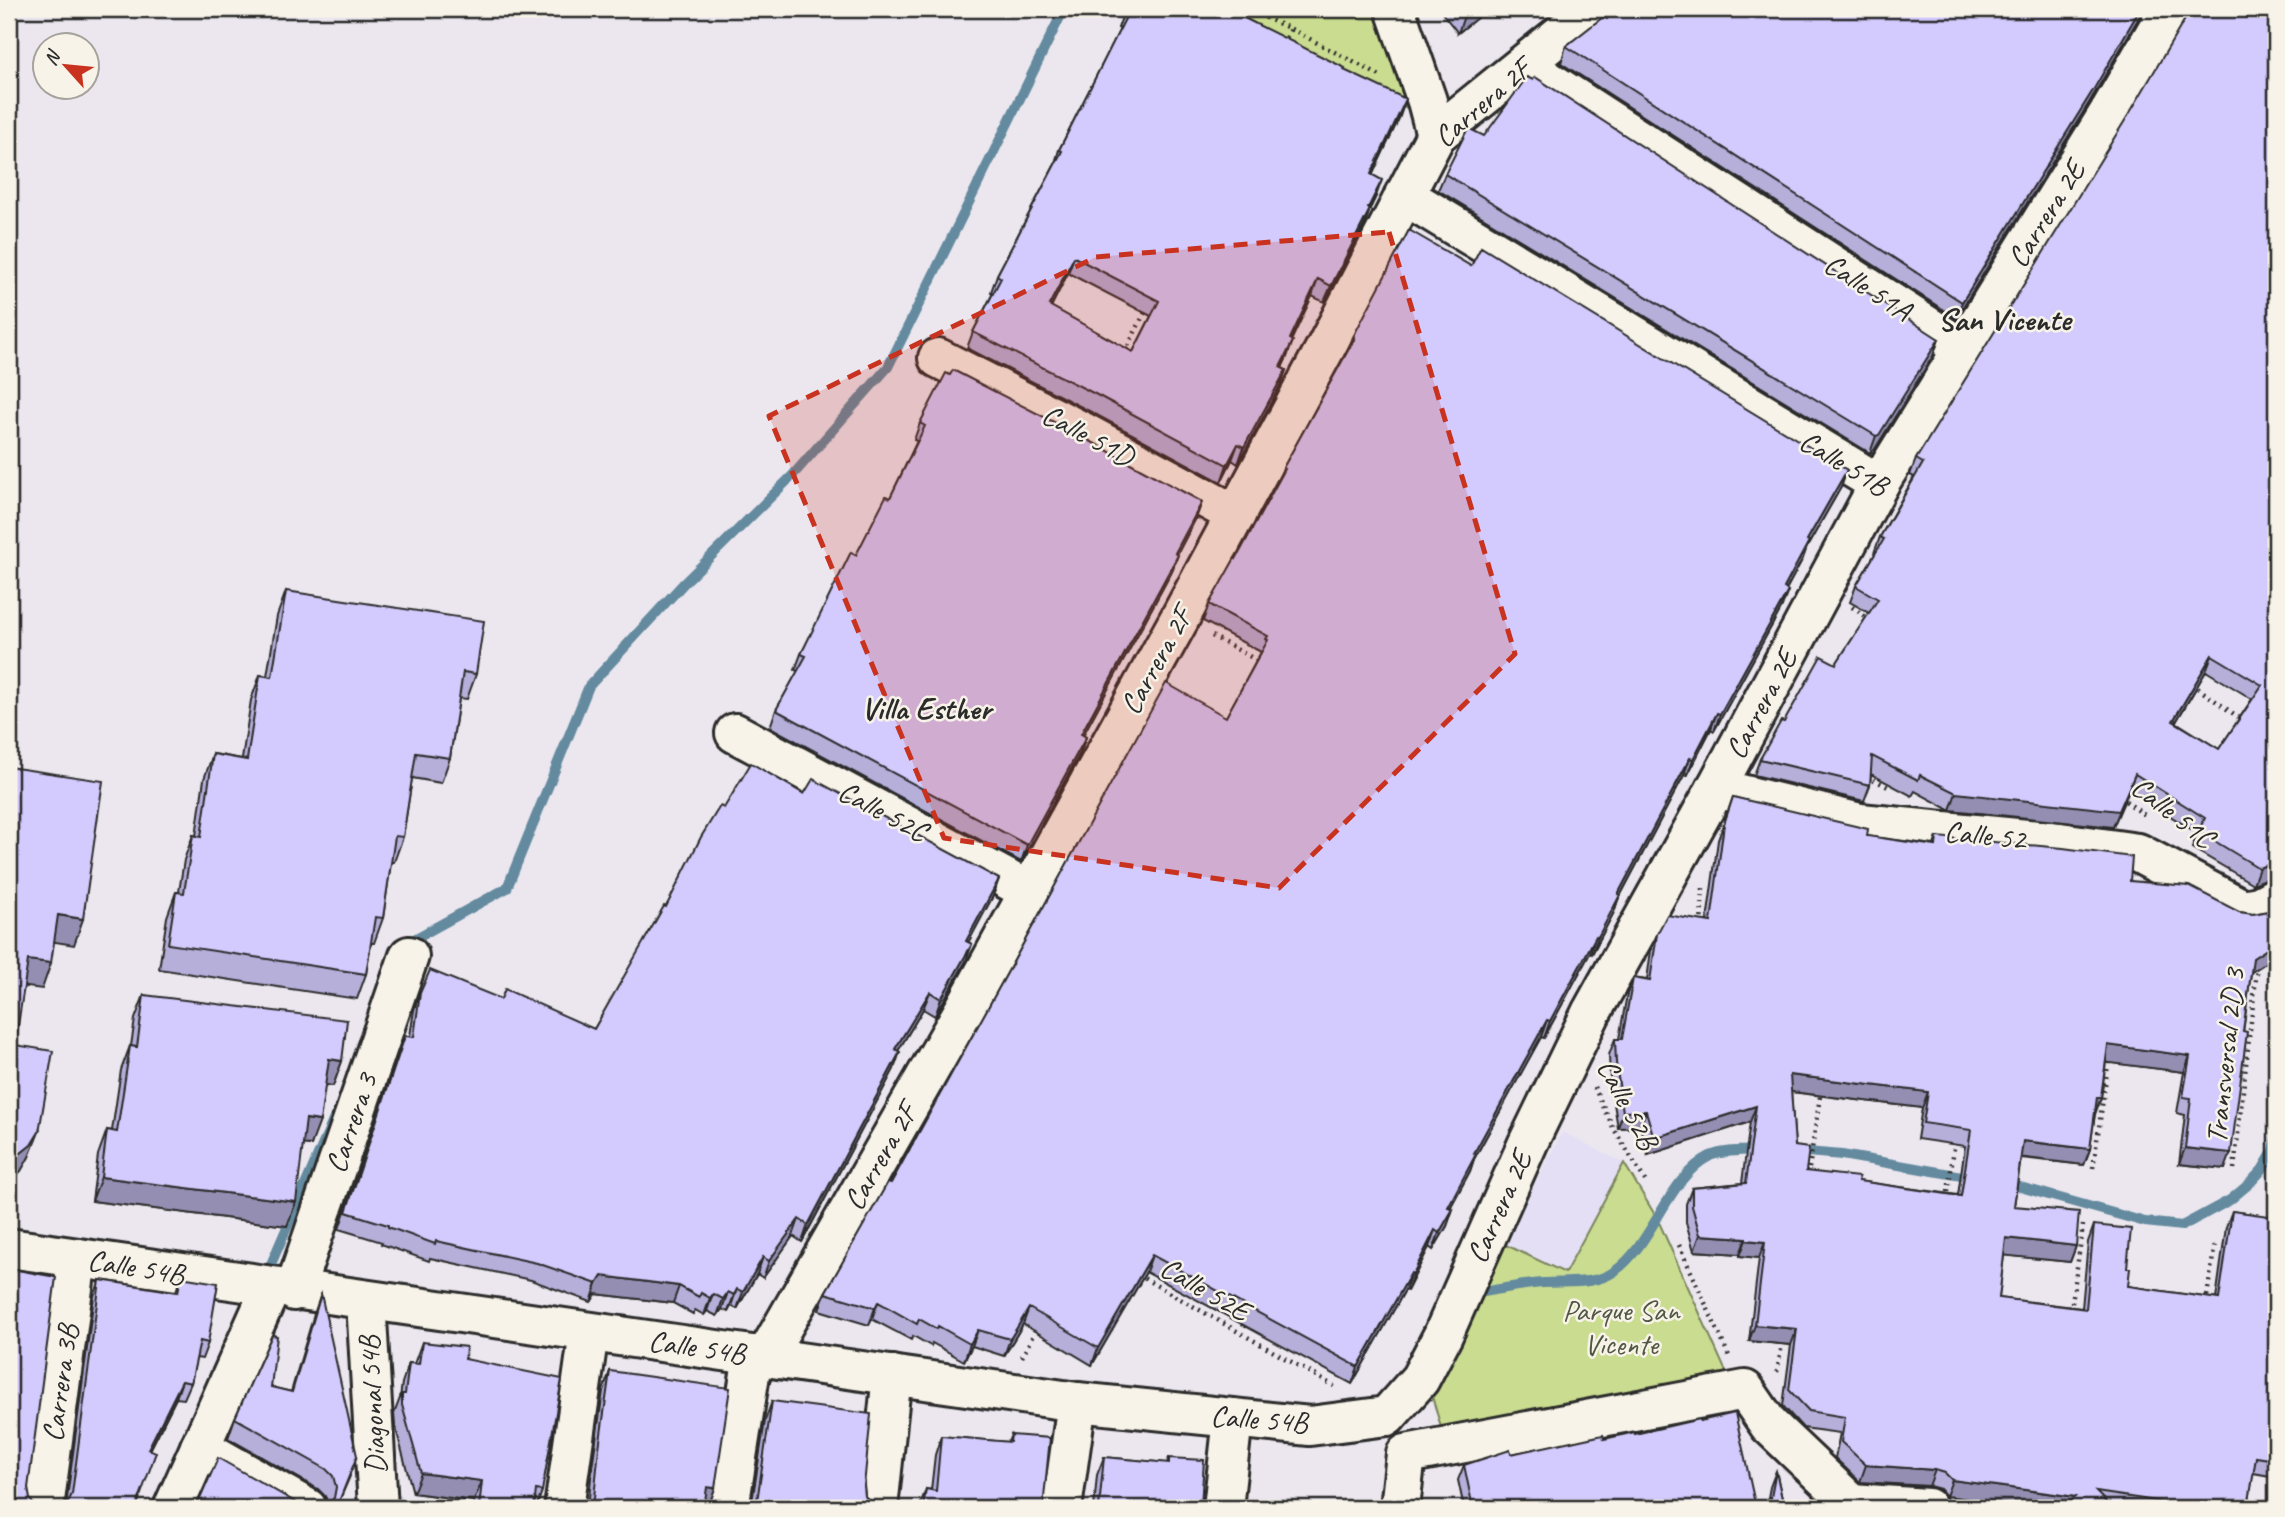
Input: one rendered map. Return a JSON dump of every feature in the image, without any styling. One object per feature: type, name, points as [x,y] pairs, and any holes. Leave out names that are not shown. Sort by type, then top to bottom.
[{"type":"street","points":[[1395,9],[1432,118]]},
{"type":"street","name":"Carrera 2F","points":[[760,1356],[965,1008],[1236,515],[1404,195],[1432,118],[1524,65],[1592,9]]},
{"type":"street","name":"Carrera 2E","points":[[1387,1416],[1420,1379],[1443,1335],[1574,1045],[1716,789],[1879,484],[2169,9]]},
{"type":"street","name":"Calle 51A","points":[[1524,65],[1963,349]]},
{"type":"street","name":"Calle 51B","points":[[1404,195],[1879,484]]},
{"type":"street","name":"Calle 51D","points":[[938,358],[1083,432],[1236,515]]},
{"type":"street","name":"Calle 52C","points":[[735,733],[1029,891]]},
{"type":"street","name":"Calle 52","points":[[1716,789],[1860,823],[2060,842],[2144,836],[2260,903]]},
{"type":"street","name":"Carrera 3","points":[[173,1508],[200,1447],[282,1289],[409,956]]},
{"type":"street","name":"Calle 54B","points":[[9,1248],[1077,1402],[1310,1426],[1387,1416]]},
{"type":"street","name":"Carrera 3B","points":[[44,1508],[77,1258]]},
{"type":"street","name":"Diagonal 54B","points":[[366,1301],[377,1508]]},
{"type":"street","points":[[564,1508],[589,1332]]},
{"type":"street","points":[[729,1508],[760,1356]]},
{"type":"street","points":[[878,1508],[892,1375]]},
{"type":"street","points":[[1406,1454],[1745,1390],[1769,1425],[1852,1506],[1928,1508]]},
{"type":"street","points":[[1062,1508],[1077,1402]]},
{"type":"street","points":[[1387,1416],[1406,1454],[1422,1508]]},
{"type":"street","points":[[1223,1508],[1233,1418]]},
{"type":"street","points":[[200,1447],[307,1508]]},
{"type":"street","points":[[1399,1508],[1406,1454]]},
{"type":"path","points":[[1246,9],[1291,29],[1432,118]]},
{"type":"path","points":[[1278,53],[1291,29]]},
{"type":"path","points":[[1121,359],[1146,310]]},
{"type":"path","points":[[1823,586],[1879,626]]},
{"type":"path","points":[[1180,618],[1264,665]]},
{"type":"path","points":[[2183,677],[2255,729]]},
{"type":"path","points":[[1864,774],[1900,794]]},
{"type":"path","name":"Calle 51C","points":[[2117,795],[2144,836]]},
{"type":"path","points":[[1700,937],[1703,884]]},
{"type":"path","name":"Transversal 2D 3","points":[[2234,1169],[2260,965],[2260,903]]},
{"type":"path","name":"Calle 52B","points":[[1574,1045],[1615,1129],[1646,1182]]},
{"type":"path","points":[[2092,1168],[2110,1045]]},
{"type":"path","points":[[1808,1177],[1823,1077]]},
{"type":"path","points":[[1947,1200],[1955,1138]]},
{"type":"path","points":[[2069,1320],[2083,1225]]},
{"type":"path","points":[[2205,1310],[2215,1244]]},
{"type":"path","points":[[1679,1245],[1745,1390]]},
{"type":"path","name":"Calle 52E","points":[[1126,1269],[1340,1389]]},
{"type":"path","points":[[1005,1392],[1042,1317]]},
{"type":"path","points":[[1769,1425],[1784,1328]]},
{"type":"highlighted area","points":[[1389,232],[1515,654],[1279,888],[944,838],[769,416],[1096,257]]},
{"type":"shaded area","points":[[1562,1132],[1624,1163],[1565,1274],[1504,1244]]},
{"type":"green space","points":[[1226,9],[1375,9],[1418,114]]},
{"type":"green space","name":"Parque San Vicente","points":[[1624,1163],[1658,1220],[1731,1383],[1445,1441],[1429,1386],[1450,1364],[1504,1244],[1565,1273]]},
{"type":"building","points":[[1238,9],[1236,14],[1406,99],[1371,174],[1382,180],[1368,208],[1370,209],[1331,286],[1318,279],[1280,367],[1286,370],[1244,447],[1238,444],[1227,465],[973,332],[1001,278],[997,275],[1062,151],[1059,150],[1128,13],[1124,11]],"holes":[[[1074,257],[1159,301],[1133,352],[1049,305]]]},
{"type":"building","points":[[1458,9],[1473,9],[1464,16]]},
{"type":"building","points":[[1614,9],[2140,9],[1962,302],[1566,46],[1603,17],[1607,19]]},
{"type":"building","points":[[2191,9],[2276,9],[2276,861],[2259,868],[2198,831],[2205,818],[2135,774],[2119,811],[1956,793],[1920,775],[1918,780],[1872,756],[1870,785],[1760,759],[1821,656],[1836,664],[1878,599],[1856,586],[1884,539],[1880,537],[1923,463],[1916,459]],"holes":[[[2212,655],[2262,685],[2219,749],[2173,721]]]},
{"type":"building","points":[[1527,77],[1533,80],[1535,77],[1939,339],[1879,435],[1876,436],[1445,174],[1468,128],[1484,136]]},
{"type":"building","points":[[1409,230],[1471,266],[1481,247],[1847,470],[1807,540],[1809,541],[1784,588],[1788,591],[1720,714],[1717,713],[1693,759],[1690,758],[1598,937],[1596,936],[1550,1021],[1547,1020],[1474,1153],[1476,1154],[1448,1207],[1453,1209],[1439,1233],[1435,1230],[1413,1274],[1411,1273],[1358,1367],[1152,1255],[1098,1348],[1029,1308],[1010,1339],[978,1330],[970,1344],[938,1326],[937,1329],[919,1319],[917,1324],[878,1302],[875,1308],[825,1293],[888,1182],[891,1183],[1166,683],[1226,717],[1268,636],[1209,604],[1285,469],[1283,468],[1355,338],[1353,337]]},
{"type":"building","points":[[953,370],[1202,502],[1175,553],[1178,555],[1081,734],[1086,737],[1027,845],[776,710],[806,656],[801,654],[851,552],[856,555],[886,496],[890,498],[925,426],[920,423],[946,373],[950,375]]},
{"type":"building","points":[[286,591],[484,621],[476,674],[463,672],[450,758],[416,753],[403,837],[395,836],[383,918],[375,917],[366,974],[168,944],[176,892],[184,893],[193,835],[201,837],[213,754],[247,760],[260,675],[272,677]]},
{"type":"building","points":[[751,763],[804,794],[813,779],[999,879],[966,941],[972,944],[941,999],[930,992],[895,1049],[900,1052],[808,1225],[799,1219],[769,1261],[763,1257],[743,1292],[737,1289],[734,1295],[728,1292],[723,1299],[713,1294],[710,1298],[701,1293],[699,1297],[679,1286],[602,1276],[597,1284],[537,1263],[436,1241],[435,1244],[346,1212],[405,1036],[414,1037],[420,993],[430,970],[501,999],[505,989],[594,1029],[664,906],[666,907],[701,837],[720,806],[724,808]]},
{"type":"building","points":[[9,767],[103,781],[83,919],[58,915],[51,963],[28,960],[15,1045],[53,1051],[39,1132],[31,1145],[21,1153],[9,1156]]},
{"type":"building","points":[[1733,797],[1868,829],[1867,836],[1936,846],[1937,837],[2132,857],[2130,881],[2189,886],[2239,912],[2253,914],[2276,908],[2276,943],[2253,958],[2243,1031],[2247,1032],[2231,1153],[2185,1148],[2191,1098],[2183,1097],[2190,1056],[2108,1045],[2090,1149],[2023,1141],[2014,1206],[2079,1212],[2076,1246],[2006,1238],[1999,1298],[2086,1309],[2094,1225],[2131,1229],[2128,1286],[2219,1299],[2232,1211],[2276,1217],[2276,1460],[2256,1457],[2248,1508],[2203,1508],[2096,1492],[2112,1508],[2063,1508],[2076,1497],[1952,1480],[1945,1473],[1935,1470],[1866,1465],[1841,1442],[1845,1417],[1809,1411],[1789,1390],[1797,1329],[1755,1325],[1765,1242],[1700,1235],[1692,1206],[1692,1188],[1746,1183],[1756,1106],[1654,1138],[1646,1111],[1623,1112],[1616,1063],[1615,1039],[1622,1039],[1633,978],[1650,981],[1657,934],[1667,915],[1711,922],[1724,824]],"holes":[[[1790,1075],[1928,1092],[1923,1123],[1971,1130],[1961,1196],[1858,1181],[1859,1177],[1806,1171],[1809,1148],[1795,1146]]]},
{"type":"building","points":[[144,995],[347,1020],[342,1061],[329,1059],[320,1121],[306,1119],[296,1202],[101,1177],[107,1130],[117,1132],[130,1046],[137,1047]]},
{"type":"building","points":[[9,1260],[12,1261],[11,1269],[56,1277],[28,1488],[30,1499],[36,1508],[9,1508]]},
{"type":"building","points":[[181,1277],[218,1283],[208,1343],[200,1341],[191,1383],[182,1381],[148,1449],[156,1452],[136,1508],[63,1508],[72,1494],[100,1280],[178,1292]]},
{"type":"building","points":[[321,1294],[357,1456],[338,1504],[347,1508],[320,1508],[334,1498],[336,1487],[333,1476],[326,1469],[235,1418],[272,1335],[277,1336],[271,1387],[292,1392]]},
{"type":"building","points":[[422,1342],[466,1347],[465,1359],[562,1379],[542,1491],[536,1490],[534,1508],[479,1508],[482,1481],[421,1473],[402,1405],[402,1394],[405,1394],[409,1363],[419,1364]]},
{"type":"building","points":[[610,1371],[730,1388],[715,1488],[707,1487],[704,1508],[593,1508]]},
{"type":"building","points":[[772,1401],[871,1414],[864,1486],[865,1496],[872,1508],[756,1508]]},
{"type":"building","points":[[1735,1413],[1756,1508],[1473,1508],[1464,1465],[1510,1450],[1511,1454],[1603,1435],[1604,1439],[1635,1434]]},
{"type":"building","points":[[1011,1435],[1050,1438],[1043,1508],[923,1508],[926,1489],[936,1491],[941,1436],[1010,1442]]},
{"type":"building","points":[[1104,1457],[1169,1463],[1169,1458],[1204,1460],[1201,1506],[1099,1508]]},
{"type":"building","points":[[218,1458],[304,1507],[308,1508],[196,1508]]},
{"type":"building","points":[[1776,1471],[1784,1508],[1769,1508]]},
{"type":"waterway","points":[[407,947],[409,942],[507,888],[589,686],[684,583],[792,476],[888,367],[1064,9]]},
{"type":"waterway","points":[[265,1278],[335,1116]]},
{"type":"waterway","points":[[2006,1183],[2145,1222],[2182,1226],[2230,1200],[2249,1184],[2262,1170],[2274,1150],[2276,1136]]},
{"type":"waterway","points":[[1469,1295],[1534,1284],[1589,1281],[1607,1276],[1629,1259],[1672,1194],[1695,1166],[1715,1154],[1758,1150]]},
{"type":"waterway","points":[[1795,1151],[1842,1155],[1973,1178]]},
{"type":"district","name":"San Vicente","points":[[2004,319]]},
{"type":"district","name":"Villa Esther","points":[[926,708]]}]
